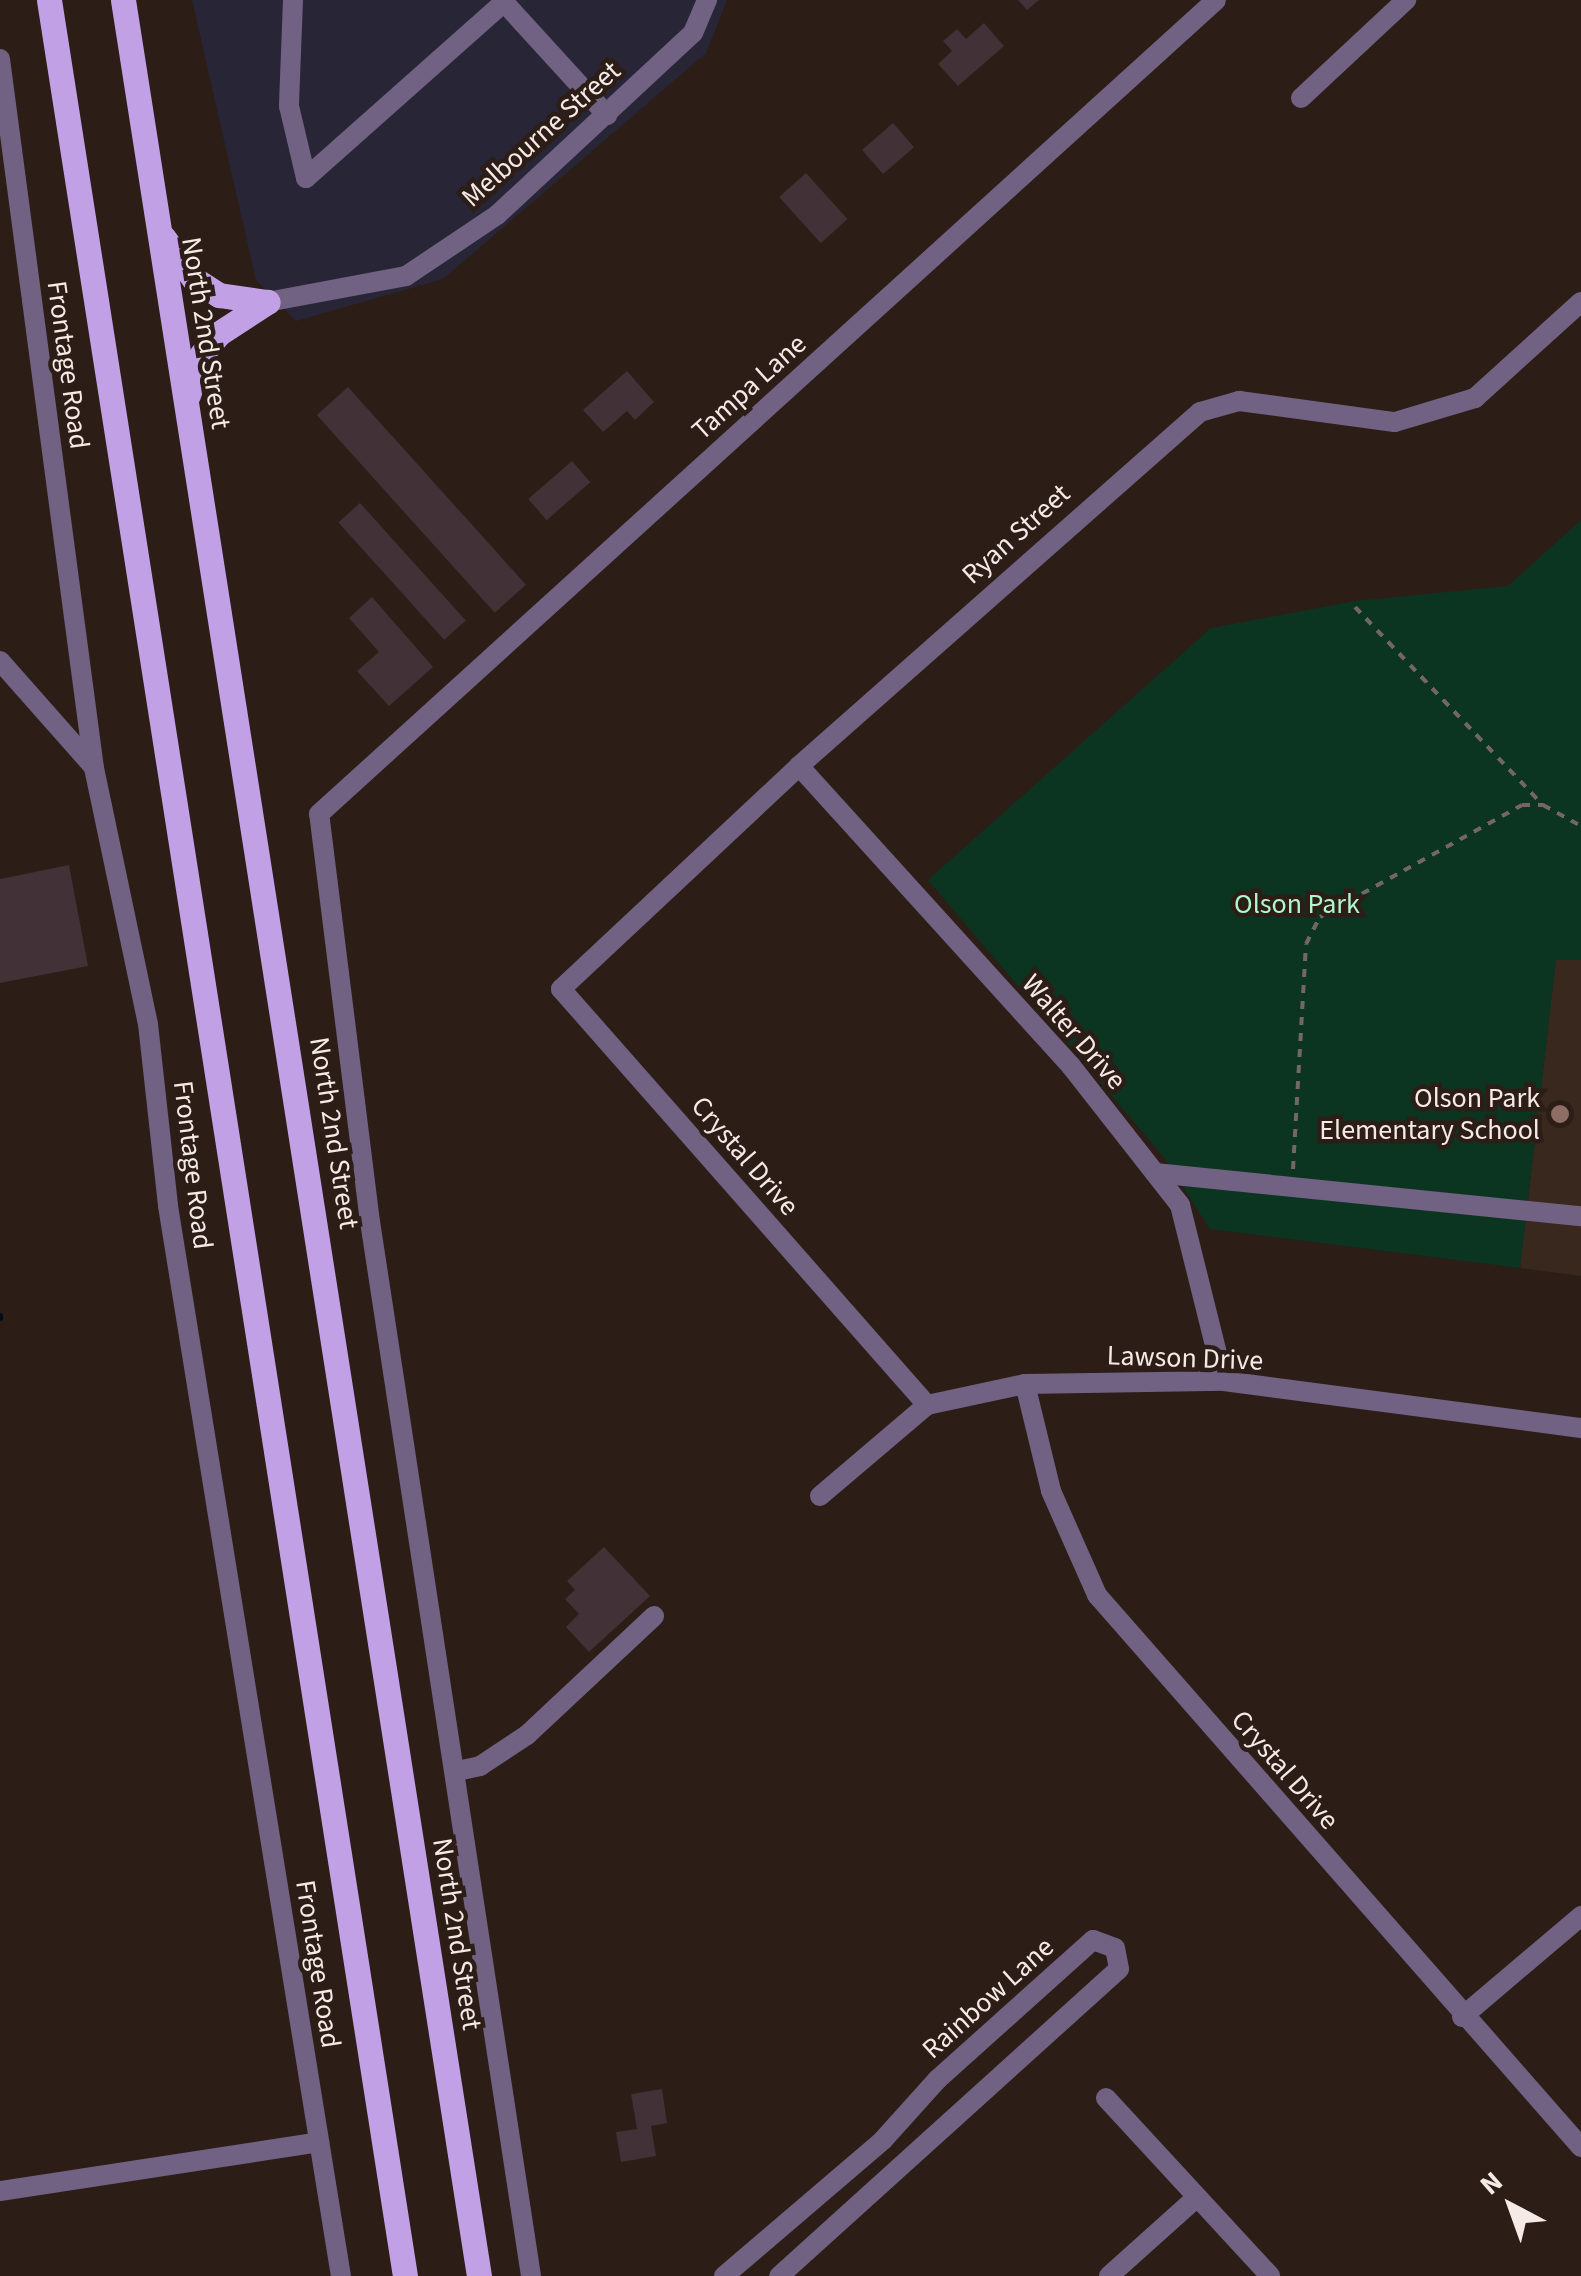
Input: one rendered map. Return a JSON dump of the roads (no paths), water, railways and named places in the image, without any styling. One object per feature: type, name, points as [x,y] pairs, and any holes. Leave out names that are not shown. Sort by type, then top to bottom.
[{"type":"main road","points":[[49,0],[405,2276]]},
{"type":"main road","name":"North 2nd Street","points":[[123,0],[479,2276]]},
{"type":"main road","points":[[159,231],[194,279],[220,295],[267,302]]},
{"type":"main road","points":[[187,400],[210,344],[267,302]]},
{"type":"street","points":[[293,0],[289,106],[306,178],[503,1],[607,115]]},
{"type":"street","name":"Melbourne Street","points":[[267,302],[406,276],[497,216],[693,33],[707,0]]},
{"type":"street","name":"Tampa Lane","points":[[456,1771],[370,1222],[318,814],[1216,0]]},
{"type":"street","points":[[1300,98],[1406,0]]},
{"type":"street","name":"Frontage Road","points":[[0,59],[94,768],[148,1024],[168,1206],[341,2276]]},
{"type":"street","name":"Ryan Street","points":[[561,989],[800,766],[1200,412],[1239,401],[1395,422],[1475,398],[1581,302]]},
{"type":"street","points":[[0,662],[94,768]]},
{"type":"street","name":"Walter Drive","points":[[800,766],[1071,1066],[1180,1206],[1224,1380]]},
{"type":"street","name":"Crystal Drive","points":[[561,989],[927,1405]]},
{"type":"street","points":[[1154,1173],[1581,1216]]},
{"type":"street","name":"Lawson Drive","points":[[820,1496],[927,1405],[1025,1384],[1224,1380],[1581,1428]]},
{"type":"street","name":"Crystal Drive","points":[[1025,1384],[1051,1491],[1097,1596],[1581,2147]]},
{"type":"street","points":[[531,2276],[456,1771],[480,1766],[527,1735],[654,1616]]},
{"type":"street","points":[[1462,2016],[1581,1916]]},
{"type":"street","name":"Rainbow Lane","points":[[724,2276],[883,2140],[938,2079],[1093,1940],[1115,1948],[1120,1970],[779,2276]]},
{"type":"street","points":[[1106,2098],[1270,2276]]},
{"type":"street","points":[[0,2191],[319,2142]]},
{"type":"street","points":[[1109,2276],[1197,2197]]},
{"type":"place","name":"Olson Park Elementary School","points":[[1560,1114]]},
{"type":"park label","name":"Olson Park","points":[[1297,904]]}]
